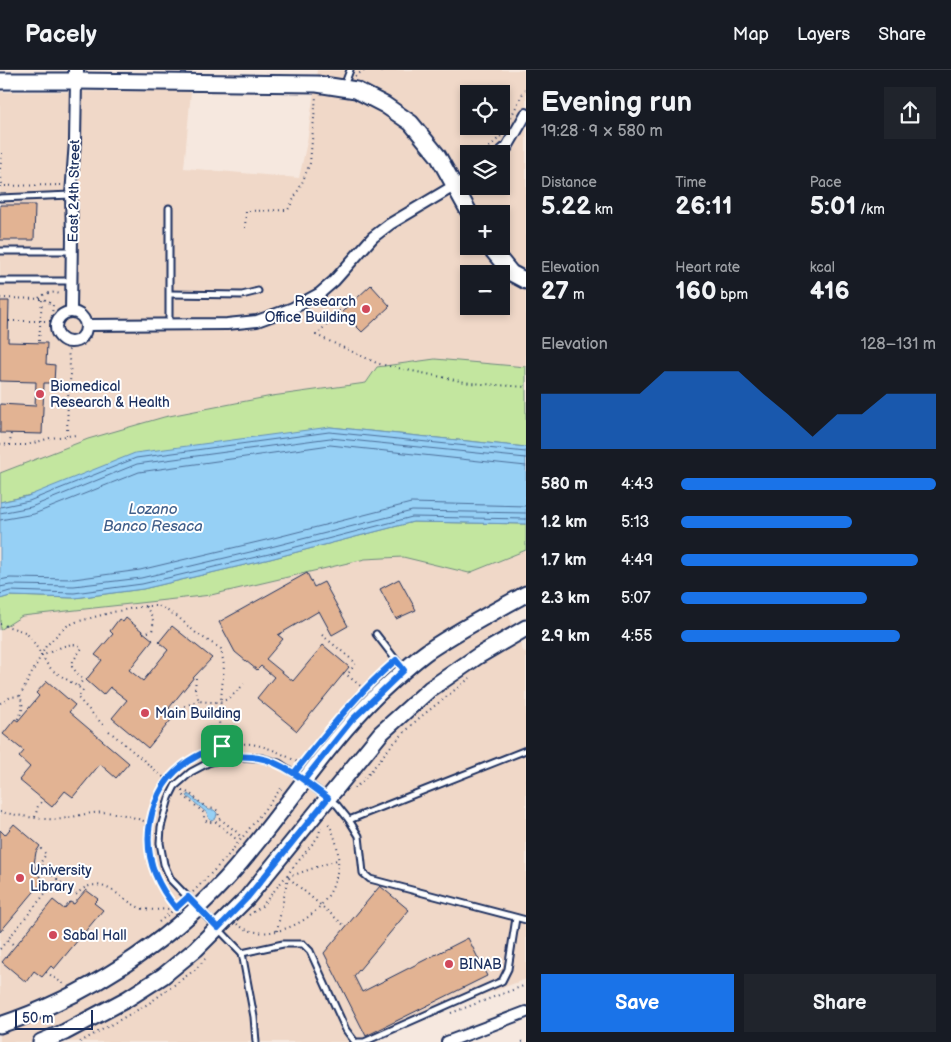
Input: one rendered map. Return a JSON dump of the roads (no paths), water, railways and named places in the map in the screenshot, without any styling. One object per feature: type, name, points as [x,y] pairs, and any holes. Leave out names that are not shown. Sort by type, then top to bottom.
[{"type":"main road","points":[[0,81],[76,75],[318,84],[356,90],[385,105],[411,123],[438,156],[465,205]]},
{"type":"main road","points":[[496,255],[511,273],[526,281]]},
{"type":"main road","points":[[0,1025],[57,1002],[100,980],[150,947],[193,902],[226,879],[299,777],[352,720],[404,670],[453,636],[525,597]]},
{"type":"main road","points":[[41,1042],[66,1032],[126,1000],[163,976],[218,928],[247,898],[381,733],[430,689],[478,656],[526,628]]},
{"type":"street","name":"East 24th Street","points":[[68,309],[72,281],[71,195],[75,141],[76,75]]},
{"type":"street","points":[[509,145],[526,114]]},
{"type":"street","points":[[86,325],[227,324],[257,321],[294,308],[319,294],[334,281],[373,237],[390,224],[460,182]]},
{"type":"street","points":[[68,309],[81,316],[86,325],[84,334],[77,340],[68,341],[60,336],[57,323],[68,309]]},
{"type":"street","points":[[447,1042],[526,1012]]},
{"type":"lane","points":[[344,87],[350,70]]},
{"type":"lane","points":[[0,198],[71,195]]},
{"type":"lane","points":[[169,208],[169,324]]},
{"type":"lane","points":[[0,251],[72,251]]},
{"type":"lane","points":[[0,281],[72,281]]},
{"type":"lane","points":[[170,294],[242,295],[258,292]]},
{"type":"lane","points":[[376,634],[404,670]]},
{"type":"lane","points":[[349,820],[526,750]]},
{"type":"lane","points":[[256,1042],[254,1017],[242,953],[171,880],[164,864],[160,843],[161,827],[169,798],[175,786],[191,772],[208,763],[223,758],[244,756],[262,758],[279,763],[299,777],[328,798],[349,820],[359,836],[362,873],[370,879],[526,920]]},
{"type":"lane","points":[[242,953],[283,944],[303,944],[310,951],[346,1030],[356,1042],[364,1042],[502,981],[508,969],[516,918]]},
{"type":"water","name":"Lozano Banco Resaca","points":[[330,427],[526,447],[526,524],[413,522],[143,589],[75,598],[10,596],[0,599],[0,502],[28,496],[135,453]]},
{"type":"water","points":[[188,794],[209,810],[214,810],[217,813],[216,818],[212,821],[209,819],[207,813],[187,796]]},
{"type":"place","name":"Research Office Building","points":[[366,309]]},
{"type":"place","name":"Biomedical Research & Health","points":[[40,394]]},
{"type":"place","name":"Main Building","points":[[145,713]]},
{"type":"place","name":"University Library","points":[[20,878]]},
{"type":"place","name":"Sabal Hall","points":[[53,935]]},
{"type":"place","name":"BINAB","points":[[449,964]]}]
